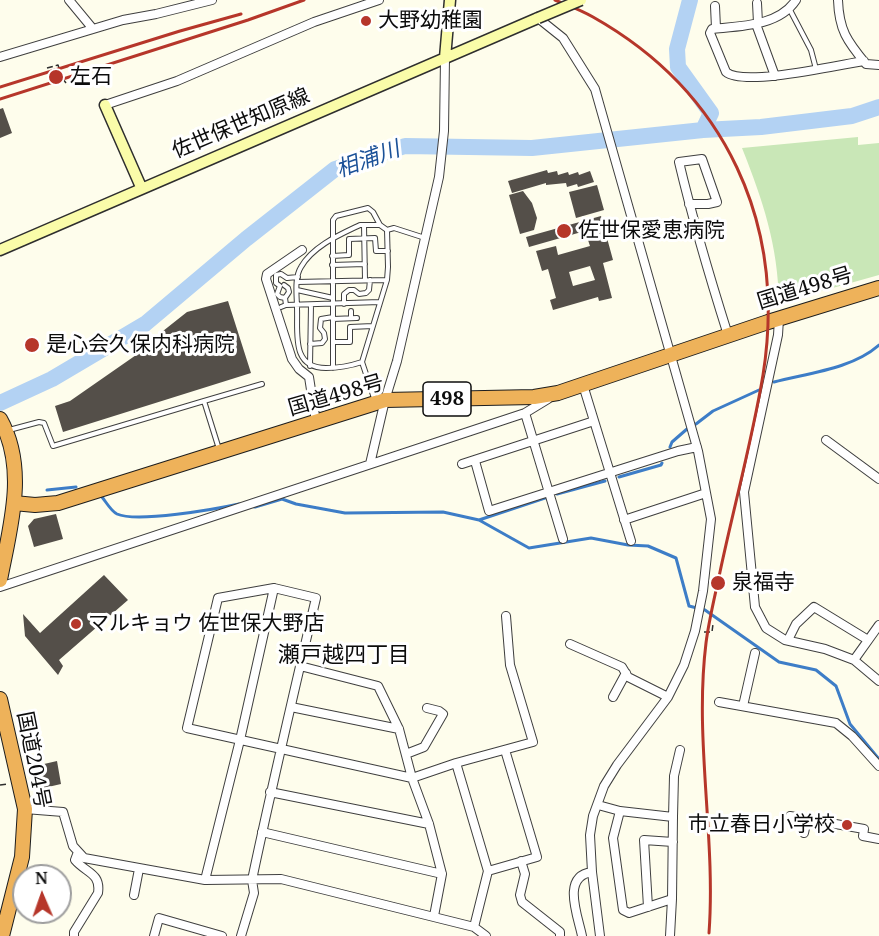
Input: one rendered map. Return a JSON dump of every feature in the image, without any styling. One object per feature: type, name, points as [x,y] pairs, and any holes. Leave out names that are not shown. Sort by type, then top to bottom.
[{"type":"highway","name":"国道498号","points":[[14,503],[35,505],[58,503],[380,402],[534,397],[558,393],[879,288]]},
{"type":"highway","points":[[0,580],[16,482],[14,460],[3,425]]},
{"type":"highway","name":"国道204号","points":[[0,699],[16,785],[25,810],[22,857],[2,936]]},
{"type":"main road","points":[[445,58],[450,0]]},
{"type":"main road","name":"佐世保世知原線","points":[[0,250],[581,0]]},
{"type":"main road","points":[[105,105],[141,188]]},
{"type":"street","points":[[69,0],[93,29]]},
{"type":"street","points":[[0,57],[123,20],[212,0]]},
{"type":"street","points":[[105,105],[177,81],[314,22],[379,0]]},
{"type":"street","points":[[796,0],[790,10],[781,15],[757,23],[712,28],[710,33],[726,72],[739,78],[775,76],[864,61]]},
{"type":"street","points":[[838,0],[839,22],[845,37],[866,64],[879,65]]},
{"type":"street","points":[[757,3],[757,23],[775,76]]},
{"type":"street","points":[[715,6],[716,28]]},
{"type":"street","points":[[538,18],[563,38],[595,89],[697,447],[711,519],[698,615],[684,665],[668,697],[604,786],[593,816],[590,835],[592,872],[600,936]]},
{"type":"street","points":[[370,464],[380,402],[397,361],[439,177],[444,131],[445,58]]},
{"type":"street","points":[[689,204],[717,202],[702,159],[679,162],[689,204],[728,336]]},
{"type":"street","points":[[302,250],[267,274],[266,279],[292,358],[299,369],[309,377],[316,422]]},
{"type":"street","points":[[779,319],[778,335],[744,492],[755,607],[766,628],[788,640],[825,649],[854,660],[879,681]]},
{"type":"street","points":[[583,385],[631,541]]},
{"type":"street","points":[[0,587],[525,412],[558,393]]},
{"type":"street","points":[[525,412],[563,540]]},
{"type":"street","points":[[462,464],[594,421]]},
{"type":"street","points":[[826,440],[879,478]]},
{"type":"street","points":[[474,461],[489,511],[697,447]]},
{"type":"street","points":[[624,520],[706,493]]},
{"type":"street","points":[[205,880],[240,740],[274,588]]},
{"type":"street","points":[[241,936],[254,893],[252,880],[270,792],[280,748],[291,708],[316,598],[274,588],[218,598],[187,728],[280,748],[412,778],[456,763],[533,742],[510,665],[506,616]]},
{"type":"street","points":[[788,640],[796,624],[814,607],[868,640]]},
{"type":"street","points":[[854,660],[879,626]]},
{"type":"street","points":[[570,644],[622,667],[628,677],[668,697]]},
{"type":"street","points":[[743,706],[755,653]]},
{"type":"street","points":[[300,666],[378,686],[399,729],[442,874],[434,916]]},
{"type":"street","points":[[613,697],[626,673]]},
{"type":"street","points":[[718,702],[836,723],[852,736],[879,766]]},
{"type":"street","points":[[291,708],[399,729]]},
{"type":"street","points":[[406,754],[424,747],[443,714],[428,708]]},
{"type":"street","points":[[488,871],[537,857],[505,750]]},
{"type":"street","points":[[670,936],[674,776],[680,750]]},
{"type":"street","points":[[456,763],[488,871],[474,927]]},
{"type":"street","points":[[270,792],[429,824]]},
{"type":"street","points":[[597,805],[620,811],[673,817]]},
{"type":"street","points":[[25,810],[63,812],[73,846],[84,858],[205,880],[281,879],[474,927],[486,936]]},
{"type":"street","points":[[620,811],[613,838],[623,910],[629,913],[672,899]]},
{"type":"street","points":[[790,816],[864,829],[863,836],[867,841],[879,839]]},
{"type":"street","points":[[804,833],[807,819]]},
{"type":"street","points":[[262,832],[442,874]]},
{"type":"street","points":[[648,907],[644,840],[672,842]]},
{"type":"street","points":[[74,936],[74,932],[98,893],[99,886],[94,873],[81,867],[75,860],[78,852]]},
{"type":"street","points":[[521,861],[525,874],[520,895],[522,902],[560,932],[560,936]]},
{"type":"street","points":[[134,895],[139,869]]},
{"type":"street","points":[[582,936],[574,896],[574,883],[579,876],[592,872]]},
{"type":"street","points":[[154,936],[159,918],[222,936]]},
{"type":"lane","points":[[790,10],[811,50],[816,69]]},
{"type":"lane","points":[[333,368],[333,220],[336,216],[368,208],[380,225],[387,230]]},
{"type":"lane","points":[[344,304],[344,294],[349,290],[354,290],[359,294],[369,290],[365,264],[364,225]]},
{"type":"lane","points":[[362,362],[348,367],[315,368],[302,358],[298,347],[297,280],[299,269],[307,259],[332,238],[364,225],[380,225]]},
{"type":"lane","points":[[387,230],[394,228],[425,238]]},
{"type":"lane","points":[[380,402],[362,362],[387,280],[387,230]]},
{"type":"lane","points":[[332,256],[349,255],[349,239],[375,238],[376,251],[388,251]]},
{"type":"lane","points":[[332,265],[349,267],[365,264]]},
{"type":"lane","points":[[380,302],[284,306],[289,292],[288,288],[276,284],[276,275],[281,273],[287,278],[297,280],[387,280]]},
{"type":"lane","points":[[285,298],[277,294],[287,278]]},
{"type":"lane","points":[[297,290],[333,298]]},
{"type":"lane","points":[[310,305],[310,366]]},
{"type":"lane","points":[[351,311],[351,318]]},
{"type":"lane","points":[[310,344],[322,343],[325,339],[320,328],[321,319],[357,318]]},
{"type":"lane","points":[[333,342],[350,342],[350,327],[373,326]]},
{"type":"lane","points":[[3,425],[44,423],[53,446],[262,384]]},
{"type":"lane","points":[[204,401],[220,452]]},
{"type":"path","points":[[47,68],[58,65],[66,83]]},
{"type":"path","points":[[695,631],[712,632],[713,624]]},
{"type":"path","points":[[0,785],[16,785]]},
{"type":"green space","points":[[858,137],[858,145],[879,143],[879,275],[779,303],[776,262],[768,224],[742,148]]},
{"type":"building","points":[[3,108],[12,133],[0,138],[0,109]]},
{"type":"building","points":[[547,170],[548,173],[557,171],[558,175],[578,172],[579,175],[590,171],[594,182],[578,187],[577,184],[567,187],[566,183],[546,185],[546,183],[512,193],[508,181]]},
{"type":"building","points":[[597,185],[604,210],[576,218],[569,192]]},
{"type":"building","points":[[523,191],[532,203],[537,218],[534,230],[520,234],[509,195]]},
{"type":"building","points":[[601,216],[613,260],[603,263],[612,298],[599,301],[598,297],[553,310],[550,300],[556,298],[548,269],[542,271],[536,251],[556,246],[558,255],[590,246],[585,231],[529,247],[526,237]],"holes":[[[590,266],[595,280],[573,286],[569,272]]]},
{"type":"building","points":[[228,301],[251,373],[63,432],[55,406],[70,401],[139,353],[139,350],[187,312]]},
{"type":"building","points":[[56,514],[63,539],[34,547],[28,526],[34,519]]},
{"type":"building","name":"マルキョウ 佐世保大野店","points":[[104,575],[128,600],[59,660],[63,666],[58,675],[25,636],[23,614],[40,633]]},
{"type":"building","points":[[57,761],[61,784],[35,790],[31,767]]},
{"type":"waterway","points":[[690,0],[677,49],[678,67],[711,113],[703,130]]},
{"type":"waterway","name":"相浦川","points":[[0,403],[52,379],[145,324],[246,239],[335,169],[405,146],[532,148],[703,130],[761,127],[852,116],[879,107]]},
{"type":"waterway","points":[[774,382],[843,365],[856,360],[879,345]]},
{"type":"waterway","points":[[696,424],[713,411],[759,390]]},
{"type":"waterway","points":[[670,447],[672,442],[687,429]]},
{"type":"waterway","points":[[619,477],[662,463]]},
{"type":"waterway","points":[[557,494],[605,481]]},
{"type":"waterway","points":[[47,490],[76,487]]},
{"type":"waterway","points":[[102,497],[115,513],[141,517],[239,504]]},
{"type":"waterway","points":[[479,520],[545,498]]},
{"type":"waterway","points":[[251,506],[255,507],[282,499],[296,504],[345,513],[443,512],[479,520],[529,548],[591,538],[648,546],[676,558],[689,606],[705,610],[779,662],[816,670],[836,686],[850,724],[879,759]]},
{"type":"railway","points":[[0,99],[304,0]]},
{"type":"railway","points":[[555,0],[593,17],[639,48],[679,83],[712,123],[737,168],[755,215],[765,266],[768,319],[763,375],[706,643],[702,716],[710,861],[709,933]]},
{"type":"railway","points":[[0,87],[241,14]]},
{"type":"place","name":"大野幼稚園","points":[[366,21]]},
{"type":"place","name":"左石","points":[[56,77]]},
{"type":"place","name":"佐世保愛恵病院","points":[[564,231]]},
{"type":"place","name":"是心会久保内科病院","points":[[32,345]]},
{"type":"place","name":"泉福寺","points":[[718,583]]},
{"type":"place","name":"マルキョウ 佐世保大野店","points":[[76,624]]},
{"type":"place","name":"市立春日小学校","points":[[847,825]]},
{"type":"district","name":"瀬戸越四丁目","points":[[344,656]]}]
